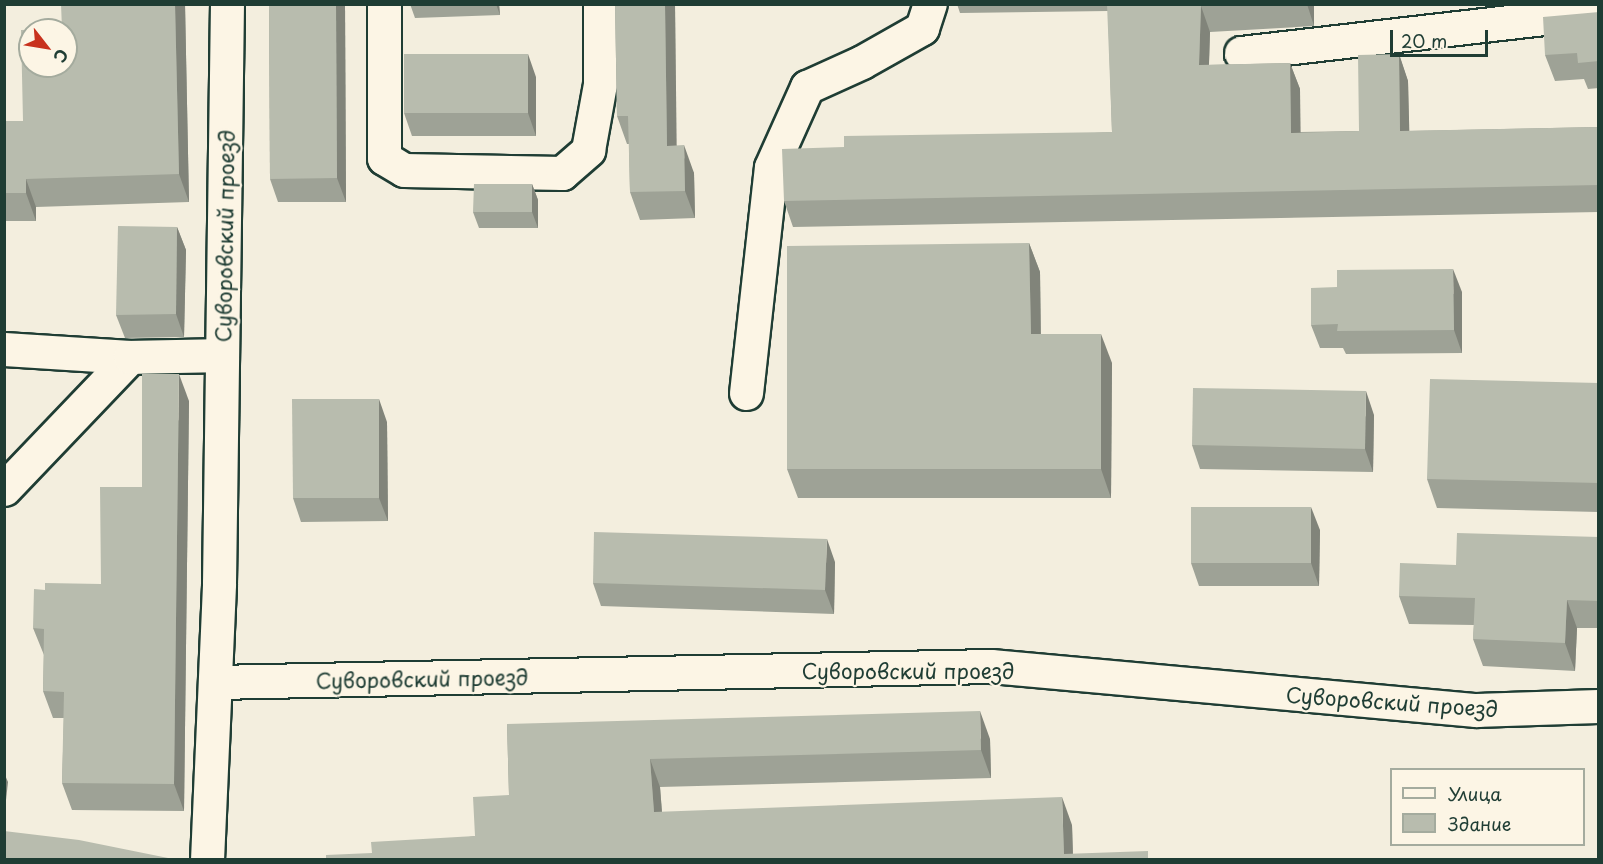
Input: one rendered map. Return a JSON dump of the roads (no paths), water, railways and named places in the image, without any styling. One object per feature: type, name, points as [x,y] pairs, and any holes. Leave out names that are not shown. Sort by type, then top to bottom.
[{"type":"street","name":"Суворовский проезд","points":[[207,860],[215,682],[227,4]]},
{"type":"street","points":[[384,4],[384,158],[404,170],[562,173],[588,150],[600,84],[600,4]]},
{"type":"street","points":[[746,393],[771,167],[807,87],[862,62],[922,28],[930,4]]},
{"type":"street","points":[[1241,53],[1599,12]]},
{"type":"street","points":[[4,349],[130,357],[222,355]]},
{"type":"street","points":[[4,489],[130,357]]},
{"type":"street","name":"Суворовский проезд","points":[[215,682],[990,666],[1476,710],[1599,706]]}]
